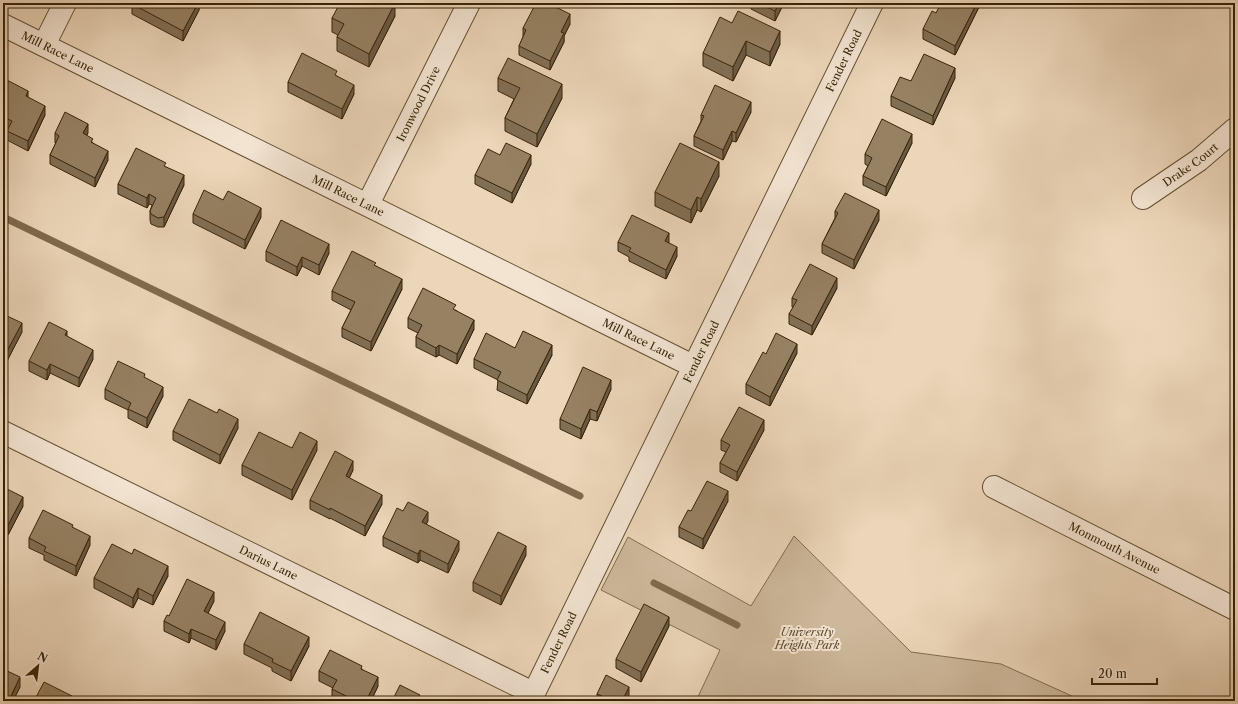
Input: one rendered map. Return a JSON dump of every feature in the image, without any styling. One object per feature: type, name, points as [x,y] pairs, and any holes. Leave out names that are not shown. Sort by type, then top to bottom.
[{"type":"street","points":[[44,45],[64,3]]},
{"type":"street","name":"Ironwood Drive","points":[[368,204],[469,3]]},
{"type":"street","name":"Fender Road","points":[[531,697],[872,3]]},
{"type":"street","name":"Mill Race Lane","points":[[3,25],[368,204],[693,366]]},
{"type":"street","name":"Drake Court","points":[[1143,198],[1199,160],[1235,128]]},
{"type":"street","name":"Darius Lane","points":[[3,432],[531,697]]},
{"type":"street","name":"Monmouth Avenue","points":[[994,487],[1235,609]]},
{"type":"green space","name":"University Heights Park","points":[[794,536],[911,652],[1001,664],[1083,701],[696,701],[720,650],[601,590],[628,537],[751,606]]},
{"type":"building","points":[[132,3],[198,3],[183,31]]},
{"type":"building","points":[[340,3],[395,3],[369,54],[337,37],[344,24],[332,18]]},
{"type":"building","points":[[536,3],[547,3],[570,14],[561,32],[564,33],[550,61],[519,46],[526,30],[523,28]]},
{"type":"building","points":[[758,3],[779,3],[775,11]]},
{"type":"building","points":[[941,3],[977,3],[955,46],[923,29],[932,11],[936,13]]},
{"type":"building","points":[[738,11],[780,31],[770,52],[746,41],[733,67],[703,53],[720,17],[732,23]]},
{"type":"building","points":[[302,53],[337,71],[335,75],[354,85],[342,109],[288,82]]},
{"type":"building","points":[[924,54],[955,68],[933,116],[891,96],[900,77],[911,81]]},
{"type":"building","points":[[508,58],[562,84],[537,134],[505,118],[520,88],[498,78]]},
{"type":"building","points":[[3,78],[28,91],[26,96],[45,106],[28,141],[7,131],[12,121],[3,117]]},
{"type":"building","points":[[715,85],[751,102],[736,133],[732,131],[723,150],[694,136],[704,116],[701,115]]},
{"type":"building","points":[[65,112],[88,124],[83,133],[93,139],[91,142],[108,151],[95,178],[50,155],[59,136],[55,133]]},
{"type":"building","points":[[882,119],[912,134],[886,187],[863,176],[872,158],[865,154]]},
{"type":"building","points":[[506,143],[531,155],[512,193],[475,175],[488,149],[500,155]]},
{"type":"building","points":[[680,143],[719,162],[701,199],[697,197],[691,210],[655,192]]},
{"type":"building","points":[[136,148],[166,163],[164,166],[184,175],[164,217],[158,218],[151,214],[150,211],[156,198],[149,194],[147,198],[118,184]]},
{"type":"building","points":[[204,190],[223,200],[228,191],[261,208],[245,240],[193,214]]},
{"type":"building","points":[[845,193],[879,210],[854,260],[822,244],[838,213],[835,211]]},
{"type":"building","points":[[632,215],[669,233],[665,241],[677,247],[666,270],[629,251],[631,248],[618,242]]},
{"type":"building","points":[[281,220],[329,244],[319,265],[302,257],[297,267],[266,251]]},
{"type":"building","points":[[352,251],[376,263],[374,265],[402,279],[371,342],[342,328],[355,302],[332,291]]},
{"type":"building","points":[[810,264],[837,278],[812,326],[789,314],[797,300],[792,298]]},
{"type":"building","points":[[423,288],[456,305],[453,309],[474,320],[457,354],[439,345],[436,348],[416,337],[422,325],[408,318]]},
{"type":"building","points":[[3,314],[22,323],[7,351],[3,349]]},
{"type":"building","points":[[49,322],[67,331],[65,335],[93,350],[79,378],[50,364],[47,370],[29,361]]},
{"type":"building","points":[[523,331],[552,345],[527,395],[497,380],[501,372],[474,359],[486,333],[515,348]]},
{"type":"building","points":[[776,333],[797,344],[770,397],[746,384],[763,352],[766,354]]},
{"type":"building","points":[[118,361],[145,374],[144,377],[163,387],[147,418],[128,409],[131,403],[105,389]]},
{"type":"building","points":[[583,367],[611,380],[597,412],[590,409],[581,429],[560,419]]},
{"type":"building","points":[[189,399],[217,413],[219,409],[238,419],[220,455],[173,431]]},
{"type":"building","points":[[739,407],[764,420],[737,472],[720,463],[730,445],[721,440]]},
{"type":"building","points":[[259,432],[292,448],[300,432],[317,441],[292,490],[242,465]]},
{"type":"building","points":[[335,451],[353,461],[346,476],[382,495],[365,526],[330,508],[330,510],[310,500]]},
{"type":"building","points":[[707,481],[728,491],[703,539],[679,527],[688,510],[691,511]]},
{"type":"building","points":[[3,487],[23,497],[8,525],[6,524],[3,530]]},
{"type":"building","points":[[408,502],[428,512],[422,522],[459,541],[448,564],[420,550],[418,554],[383,537],[397,508],[403,511]]},
{"type":"building","points":[[43,510],[73,525],[72,527],[90,536],[76,566],[44,551],[46,547],[29,538]]},
{"type":"building","points":[[498,532],[526,546],[501,596],[473,582]]},
{"type":"building","points":[[112,544],[132,554],[134,549],[168,566],[153,596],[138,588],[133,598],[94,578]]},
{"type":"building","points":[[187,579],[214,592],[204,611],[225,622],[216,640],[191,629],[189,634],[164,621],[167,615],[169,616]]},
{"type":"building","points":[[644,604],[669,617],[641,672],[616,659]]},
{"type":"building","points":[[260,612],[309,637],[291,671],[272,662],[273,659],[244,644]]},
{"type":"building","points":[[330,650],[362,666],[361,669],[378,677],[366,701],[356,701],[332,689],[337,680],[319,671]]},
{"type":"building","points":[[3,669],[20,677],[9,700],[3,698]]},
{"type":"building","points":[[606,675],[629,687],[622,701],[599,701],[602,696],[597,694]]},
{"type":"building","points":[[44,682],[82,701],[34,701]]},
{"type":"building","points":[[400,685],[420,695],[419,698],[426,701],[392,701]]},
{"type":"waterway","points":[[3,217],[580,496]]},
{"type":"waterway","points":[[654,583],[737,625]]}]
